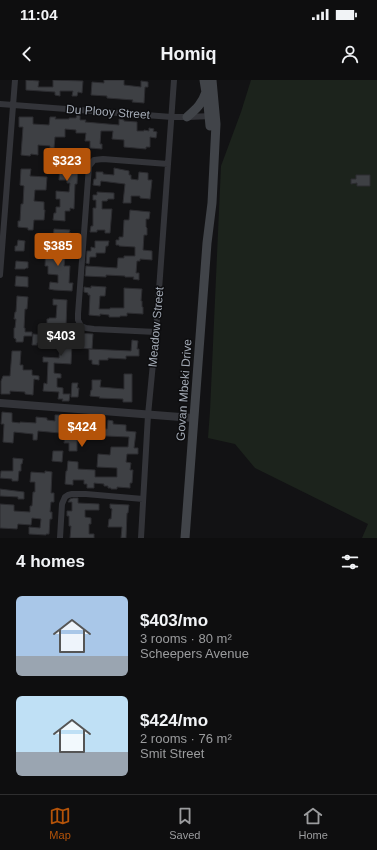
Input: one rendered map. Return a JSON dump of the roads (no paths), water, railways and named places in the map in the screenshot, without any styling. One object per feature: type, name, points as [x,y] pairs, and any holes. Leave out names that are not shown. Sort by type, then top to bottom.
[{"type":"main road","name":"Govan Mbeki Drive","points":[[204,80],[213,116]]},
{"type":"main road","name":"Govan Mbeki Drive","points":[[185,538],[207,243],[214,175],[212,80]]},
{"type":"main road","points":[[187,117],[198,108],[206,91]]},
{"type":"street","points":[[0,275],[3,187],[15,80]]},
{"type":"street","name":"Meadow Street","points":[[141,538],[148,414],[156,332],[174,80]]},
{"type":"street","name":"Du Plooy Street","points":[[0,104],[172,117],[213,116]]},
{"type":"street","points":[[156,332],[94,329],[81,326],[78,320],[79,292],[89,166],[94,160],[103,159],[168,164]]},
{"type":"street","points":[[0,403],[194,418]]},
{"type":"street","points":[[60,538],[62,504],[65,497],[68,495],[86,494],[143,499]]}]
